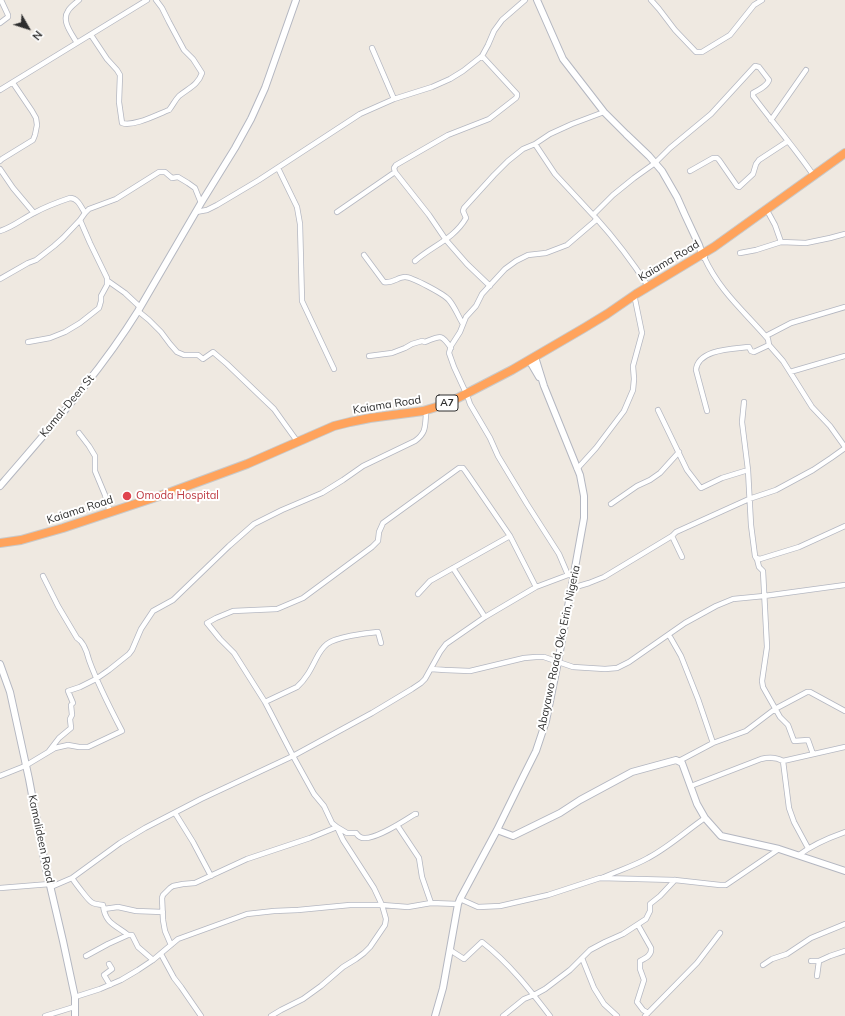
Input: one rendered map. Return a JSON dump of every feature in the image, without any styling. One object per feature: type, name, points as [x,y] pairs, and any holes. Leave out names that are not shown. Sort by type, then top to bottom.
[{"type":"highway","name":"Kaiama Road","points":[[532,360],[590,325],[648,286],[703,256],[845,153]]},
{"type":"highway","name":"Kaiama Road","points":[[0,547],[30,542],[57,534],[172,496],[244,469],[341,428],[362,423],[401,419],[441,410],[489,382],[602,322],[635,299],[769,214],[845,159]]},
{"type":"highway","name":"Kaiama Road","points":[[0,543],[17,541],[43,534],[171,492],[266,456],[297,441],[341,424],[370,418],[413,413],[433,408],[467,396]]},
{"type":"street","points":[[0,22],[8,17],[1,0]]},
{"type":"street","points":[[77,43],[66,24],[65,18],[68,10],[79,0]]},
{"type":"street","points":[[0,90],[147,0]]},
{"type":"street","points":[[91,35],[120,75],[119,102],[122,123],[128,124],[141,121],[169,110],[173,106],[174,102],[199,80],[202,72],[193,59],[184,50],[162,8],[156,0]]},
{"type":"street","name":"Kamal-Deen St","points":[[0,486],[95,373],[139,309],[235,148],[257,107],[296,0]]},
{"type":"street","points":[[196,212],[207,210],[217,205],[259,180],[360,114],[394,99],[432,87],[463,71],[482,56],[494,30],[502,20],[524,0]]},
{"type":"street","points":[[537,0],[563,59],[604,112],[662,171],[677,197],[710,270],[726,293],[766,336],[769,345],[790,372],[812,407],[830,426],[845,447],[812,470],[776,490],[749,499],[676,532],[672,536],[604,577],[572,588]]},
{"type":"street","points":[[651,0],[675,30],[696,52],[702,52],[730,35],[754,5],[762,0]]},
{"type":"street","points":[[372,48],[394,99]]},
{"type":"street","points":[[482,56],[517,94],[516,98],[489,119],[448,135],[396,165],[394,168],[395,172],[429,215],[446,240],[467,264],[490,286]]},
{"type":"street","points":[[0,888],[50,885],[72,878],[120,843],[145,828],[201,799],[292,756],[372,713],[412,689],[425,680],[446,644],[485,617],[536,587],[571,575],[498,456],[490,438],[470,404],[450,358],[449,353],[466,317],[476,306],[482,294],[505,269],[528,255],[546,253],[567,245],[592,225],[595,221],[594,217],[613,195],[655,163],[670,148],[711,114],[755,66],[759,67],[769,82],[753,93],[753,96],[814,176]]},
{"type":"street","points":[[771,120],[806,70]]},
{"type":"street","points":[[1,159],[33,140],[37,125],[36,118],[32,110],[13,83]]},
{"type":"street","points":[[415,261],[458,230],[465,220],[466,216],[463,211],[464,208],[508,161],[550,134],[604,112]]},
{"type":"street","points":[[690,171],[713,158],[717,158],[739,187],[753,174],[759,160],[788,141]]},
{"type":"street","points":[[535,144],[555,174],[608,231],[648,286]]},
{"type":"street","points":[[278,168],[297,207],[300,224],[302,301],[334,369]]},
{"type":"street","points":[[0,169],[13,188],[34,213]]},
{"type":"street","points":[[0,279],[36,260],[63,238],[89,209],[116,199],[159,172],[165,172],[172,178],[178,177],[188,183],[194,188],[201,203]]},
{"type":"street","points":[[337,212],[395,172]]},
{"type":"street","points":[[0,231],[14,225],[34,213],[70,198],[76,200],[85,213]]},
{"type":"street","points":[[769,214],[781,242]]},
{"type":"street","points":[[80,220],[108,281],[125,293],[161,332],[177,352],[184,355],[198,356],[203,359],[213,352],[216,354],[274,409],[297,441]]},
{"type":"street","points":[[740,253],[756,250],[781,242],[806,243],[845,234]]},
{"type":"street","points":[[364,255],[384,282],[388,283],[404,277],[414,279],[445,297],[450,302],[463,324]]},
{"type":"street","points":[[28,342],[50,338],[65,332],[80,323],[99,308],[101,296],[108,281]]},
{"type":"street","points":[[577,469],[596,448],[624,411],[632,390],[634,379],[633,366],[642,333],[635,299]]},
{"type":"street","points":[[766,336],[791,323],[845,307]]},
{"type":"street","points":[[370,356],[392,354],[412,344],[422,341],[425,342],[439,337],[443,337],[451,348]]},
{"type":"street","points":[[707,411],[696,370],[696,367],[702,358],[707,354],[719,350],[749,347],[751,351],[754,352],[769,345]]},
{"type":"street","points":[[790,372],[845,356]]},
{"type":"street","name":"Abayawo Road, Oko Erin, Nigeria","points":[[435,1016],[443,988],[459,902],[536,751],[546,721],[572,588],[571,575],[584,518],[584,496],[580,475],[532,360]]},
{"type":"street","points":[[744,402],[742,422],[748,470],[751,525],[755,556],[758,559],[759,567],[763,571],[767,647],[762,681],[764,689],[780,717],[788,726],[794,741],[808,740],[813,754]]},
{"type":"street","points":[[658,410],[687,470],[701,488],[722,478],[748,470]]},
{"type":"street","points":[[50,752],[59,738],[71,728],[71,705],[73,703],[68,691],[96,679],[110,670],[129,654],[141,629],[153,611],[173,600],[254,524],[322,493],[363,466],[421,437],[425,430],[426,414]]},
{"type":"street","points":[[79,433],[95,456],[95,471],[105,494],[110,512]]},
{"type":"street","points":[[611,504],[637,486],[660,473],[679,452]]},
{"type":"street","points":[[416,814],[373,837],[364,838],[360,837],[356,833],[347,833],[332,823],[324,806],[314,794],[292,756],[265,702],[234,653],[207,623],[233,611],[277,609],[302,598],[372,547],[378,540],[383,522],[428,492],[459,468],[462,468],[466,472],[510,536],[536,587]]},
{"type":"street","points":[[758,559],[799,547],[845,526]]},
{"type":"street","points":[[418,594],[430,581],[510,536]]},
{"type":"street","points":[[672,536],[682,557]]},
{"type":"street","points":[[453,568],[485,617]]},
{"type":"street","points":[[0,776],[25,766],[55,748],[68,744],[79,747],[88,747],[122,732],[96,679],[81,640],[77,638],[58,606],[43,576]]},
{"type":"street","points":[[431,669],[470,671],[524,658],[536,657],[544,657],[573,667],[605,670],[617,668],[629,662],[670,635],[685,623],[733,598],[764,596],[845,585]]},
{"type":"street","points":[[265,702],[297,687],[302,683],[321,650],[333,640],[378,632],[381,643]]},
{"type":"street","points":[[670,635],[681,656],[713,743]]},
{"type":"street","name":"Kamalideen Road","points":[[0,664],[10,692],[75,997],[75,1016]]},
{"type":"street","points":[[497,830],[513,836],[560,813],[580,800],[632,772],[676,760],[680,761],[713,743],[746,731],[775,709],[807,692],[810,692],[845,711]]},
{"type":"street","points":[[691,786],[761,759],[769,757],[779,758],[783,761],[845,747]]},
{"type":"street","points":[[680,761],[697,804],[705,818],[721,836],[779,849],[845,871]]},
{"type":"street","points":[[783,761],[789,808],[794,822],[808,848]]},
{"type":"street","points":[[175,813],[211,876]]},
{"type":"street","points":[[75,997],[110,985],[138,970],[161,954],[178,939],[247,914],[350,905],[408,907],[431,903],[459,902],[478,907],[500,906],[548,894],[600,878],[648,858],[673,842],[689,828],[705,818]]},
{"type":"street","points":[[397,825],[419,858],[422,877],[431,903]]},
{"type":"street","points":[[171,945],[165,931],[162,912],[162,898],[170,888],[182,884],[195,883],[247,859],[310,838],[337,827]]},
{"type":"street","points":[[271,1016],[302,999],[321,986],[343,967],[364,953],[385,925],[386,920],[382,905],[374,888],[343,840],[337,827]]},
{"type":"street","points":[[799,855],[820,841],[845,832]]},
{"type":"street","points":[[600,878],[675,880],[720,886],[726,885],[779,849]]},
{"type":"street","points":[[72,878],[89,901],[96,905],[103,905],[105,914],[112,925],[128,935],[132,935],[138,946],[153,960]]},
{"type":"street","points":[[503,1016],[524,999],[544,990],[570,970],[590,950],[623,934],[646,919],[650,911],[650,904],[675,880]]},
{"type":"street","points":[[104,909],[118,907],[162,912]]},
{"type":"street","points":[[763,965],[772,959],[787,954],[811,938],[845,924]]},
{"type":"street","points":[[638,925],[652,951],[640,961],[640,969],[644,980],[637,1002],[646,1014],[697,962],[720,933]]},
{"type":"street","points":[[86,956],[128,935]]},
{"type":"street","points":[[450,950],[464,959],[482,942],[502,959],[534,995],[550,1016]]},
{"type":"street","points":[[811,961],[819,962],[830,956],[845,951]]},
{"type":"street","points":[[161,954],[174,978],[201,1016]]},
{"type":"street","points":[[582,958],[594,988],[604,1004],[617,1016]]},
{"type":"street","points":[[817,976],[819,962]]},
{"type":"street","points":[[109,964],[112,969],[104,975],[110,985]]},
{"type":"street","points":[[44,1016],[74,1007]]},
{"type":"place","name":"Omoda Hospital","points":[[127,496]]}]
